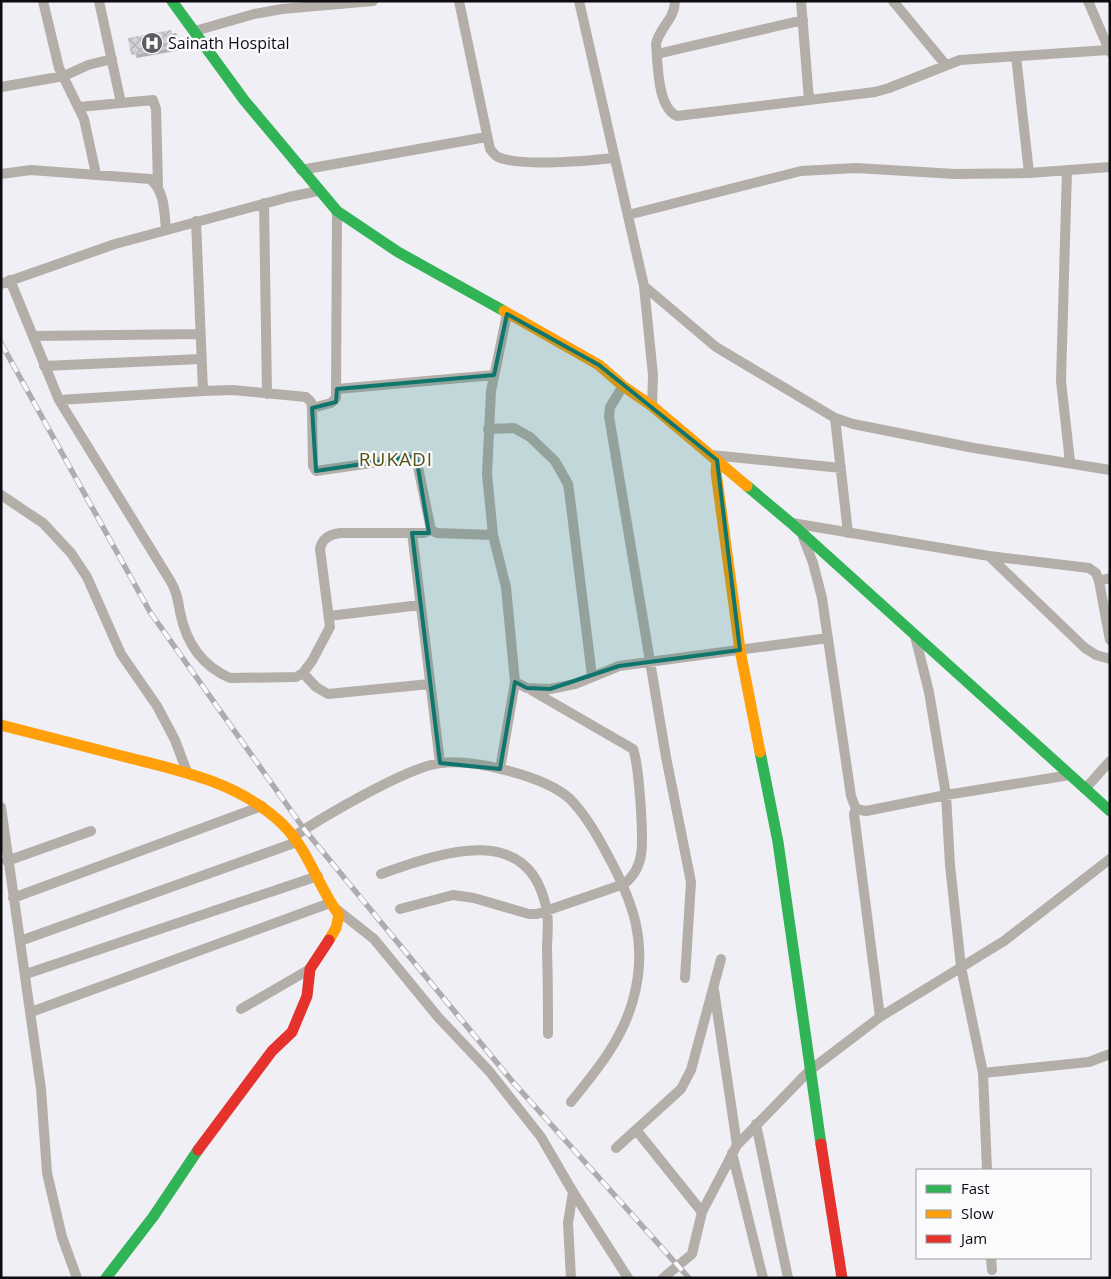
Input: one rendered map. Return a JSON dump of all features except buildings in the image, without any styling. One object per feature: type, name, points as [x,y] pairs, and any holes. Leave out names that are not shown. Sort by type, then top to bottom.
[{"type":"street","points":[[43,1],[60,68],[79,107],[86,129],[96,174]]},
{"type":"street","points":[[99,1],[121,103]]},
{"type":"street","points":[[172,1],[244,100],[318,192],[337,211],[398,252],[599,365],[623,386],[652,406],[791,523],[1110,811]]},
{"type":"street","points":[[195,31],[282,9],[373,1]]},
{"type":"street","points":[[459,1],[490,149],[498,157],[526,162],[580,162],[614,158]]},
{"type":"street","points":[[578,1],[644,286],[653,375],[652,406]]},
{"type":"street","points":[[676,1],[672,16],[657,37],[657,54],[663,101],[670,113],[677,116],[889,88],[945,64],[960,60],[1109,51],[1088,1]]},
{"type":"street","points":[[801,1],[809,100]]},
{"type":"street","points":[[892,1],[945,64]]},
{"type":"street","points":[[657,54],[803,20]]},
{"type":"street","points":[[1016,56],[1029,173]]},
{"type":"street","points":[[1,87],[64,76],[88,65],[112,59]]},
{"type":"street","points":[[79,107],[148,100],[155,103],[158,185],[162,197],[166,229]]},
{"type":"street","points":[[300,170],[486,137]]},
{"type":"street","points":[[628,215],[802,171],[856,168],[954,174],[1029,173],[1110,167]]},
{"type":"street","points":[[1,174],[31,170],[96,174],[150,179],[158,185]]},
{"type":"street","points":[[1067,170],[1061,381],[1070,462]]},
{"type":"street","points":[[318,192],[166,229],[115,244],[6,282],[34,336],[44,366],[59,400],[171,582],[178,598],[186,634],[201,658],[222,675],[230,678],[290,678],[303,673],[328,632],[329,616],[320,549],[324,539],[332,534],[340,532],[424,533],[431,530],[437,533],[493,535]]},
{"type":"street","points":[[264,204],[267,394]]},
{"type":"street","points":[[312,408],[334,401],[337,388],[337,211]]},
{"type":"street","points":[[196,221],[203,391]]},
{"type":"street","points":[[644,286],[716,347],[835,418],[853,424],[974,448],[1070,462],[1110,470]]},
{"type":"street","points":[[500,769],[515,682],[506,586],[493,535],[487,474],[488,429],[494,375],[507,314]]},
{"type":"street","points":[[34,336],[200,334]]},
{"type":"street","points":[[44,366],[202,359]]},
{"type":"street","points":[[337,388],[494,375]]},
{"type":"street","points":[[623,386],[610,407],[609,416],[650,661],[690,882],[685,978]]},
{"type":"street","points":[[59,400],[233,390],[306,397],[311,402],[312,408],[314,466],[316,471],[413,457],[416,462],[431,530]]},
{"type":"street","points":[[835,418],[848,533]]},
{"type":"street","points":[[488,429],[514,428],[522,430],[555,461],[563,472],[570,498],[592,676]]},
{"type":"street","points":[[713,458],[841,468]]},
{"type":"street","points":[[713,458],[729,557],[740,650],[778,842],[809,1071],[842,1278]]},
{"type":"street","points":[[1,495],[43,524],[71,553],[87,577],[121,654],[157,706],[175,740],[187,772]]},
{"type":"street","points":[[791,523],[988,556],[1079,566],[1096,573],[1104,580],[1110,640]]},
{"type":"street","points":[[412,533],[440,763]]},
{"type":"street","points":[[802,533],[813,563],[822,598],[851,796],[856,809],[854,814],[880,1017]]},
{"type":"street","points":[[988,556],[1085,648],[1096,655],[1110,659]]},
{"type":"street","points":[[329,616],[420,605]]},
{"type":"street","points":[[915,635],[929,692],[946,795],[950,865],[961,967],[982,1073],[987,1169]]},
{"type":"street","points":[[528,688],[550,689],[575,684],[619,666],[828,638]]},
{"type":"street","points":[[303,673],[316,687],[328,694],[430,684]]},
{"type":"street","points":[[400,909],[453,895],[474,898],[529,914],[547,912],[624,884],[632,878],[641,853],[638,769],[633,749],[515,682]]},
{"type":"street","points":[[1,725],[187,772],[229,786],[262,806],[279,820],[295,840],[318,876],[339,915],[336,928],[310,969],[307,996],[292,1032],[272,1051],[221,1117],[154,1217],[106,1278]]},
{"type":"street","points":[[1085,789],[1110,760]]},
{"type":"street","points":[[20,941],[295,840],[375,790],[420,768],[440,763],[500,769],[544,783],[569,798],[590,824],[624,884],[634,911],[639,936],[640,961],[634,999],[619,1038],[604,1061],[571,1102]]},
{"type":"street","points":[[856,809],[866,811],[946,795],[1020,785],[1070,775]]},
{"type":"street","points":[[13,898],[262,806]]},
{"type":"street","points":[[1,807],[7,861],[26,974],[41,1089],[47,1173],[62,1237],[77,1278]]},
{"type":"street","points":[[7,861],[91,832]]},
{"type":"street","points":[[381,874],[444,853],[488,850],[508,855],[522,864],[534,878],[547,912],[548,1034]]},
{"type":"street","points":[[663,1278],[692,1254],[702,1212],[734,1149],[809,1071],[880,1017],[1004,941],[1110,859]]},
{"type":"street","points":[[26,974],[318,876]]},
{"type":"street","points":[[31,1012],[333,906]]},
{"type":"street","points":[[333,906],[374,939],[438,1017],[489,1071],[541,1136],[573,1192],[628,1278]]},
{"type":"street","points":[[616,1148],[672,1100],[681,1089],[691,1070],[721,959]]},
{"type":"street","points":[[241,1009],[310,969]]},
{"type":"street","points":[[714,986],[734,1149],[763,1278]]},
{"type":"street","points":[[982,1073],[1089,1062],[1110,1054]]},
{"type":"street","points":[[756,1124],[788,1278]]},
{"type":"street","points":[[636,1130],[702,1212]]},
{"type":"street","points":[[571,1278],[568,1223],[573,1192]]},
{"type":"street","points":[[991,1259],[992,1270]]},
{"type":"highlighted area","points":[[507,314],[599,365],[717,460],[740,650],[619,666],[550,689],[527,688],[515,682],[500,769],[440,763],[412,533],[429,533],[416,456],[316,471],[312,408],[336,402],[337,389],[494,375]]},
{"type":"railway","points":[[1,343],[150,612],[304,829],[512,1081],[689,1278]]},
{"type":"traffic: fast","points":[[172,1],[244,100],[337,211],[398,252],[504,311]]},
{"type":"traffic: fast","points":[[747,486],[791,523],[1110,811]]},
{"type":"traffic: fast","points":[[760,752],[778,842],[821,1144]]},
{"type":"traffic: fast","points":[[106,1278],[153,1217],[198,1150]]},
{"type":"traffic: slow","points":[[504,311],[599,365],[623,386],[652,406],[747,486]]},
{"type":"traffic: slow","points":[[717,460],[716,472],[740,650],[760,752]]},
{"type":"traffic: slow","points":[[1,725],[184,772],[224,786],[261,807],[278,820],[297,841],[339,915],[336,928],[329,940]]},
{"type":"traffic: jam","points":[[198,1150],[272,1051],[292,1032],[307,996],[310,969],[329,940]]},
{"type":"traffic: jam","points":[[821,1144],[842,1278]]},
{"type":"place","name":"Sainath Hospital","points":[[152,43]]},
{"type":"district","name":"RUKADI","points":[[396,459]]}]
